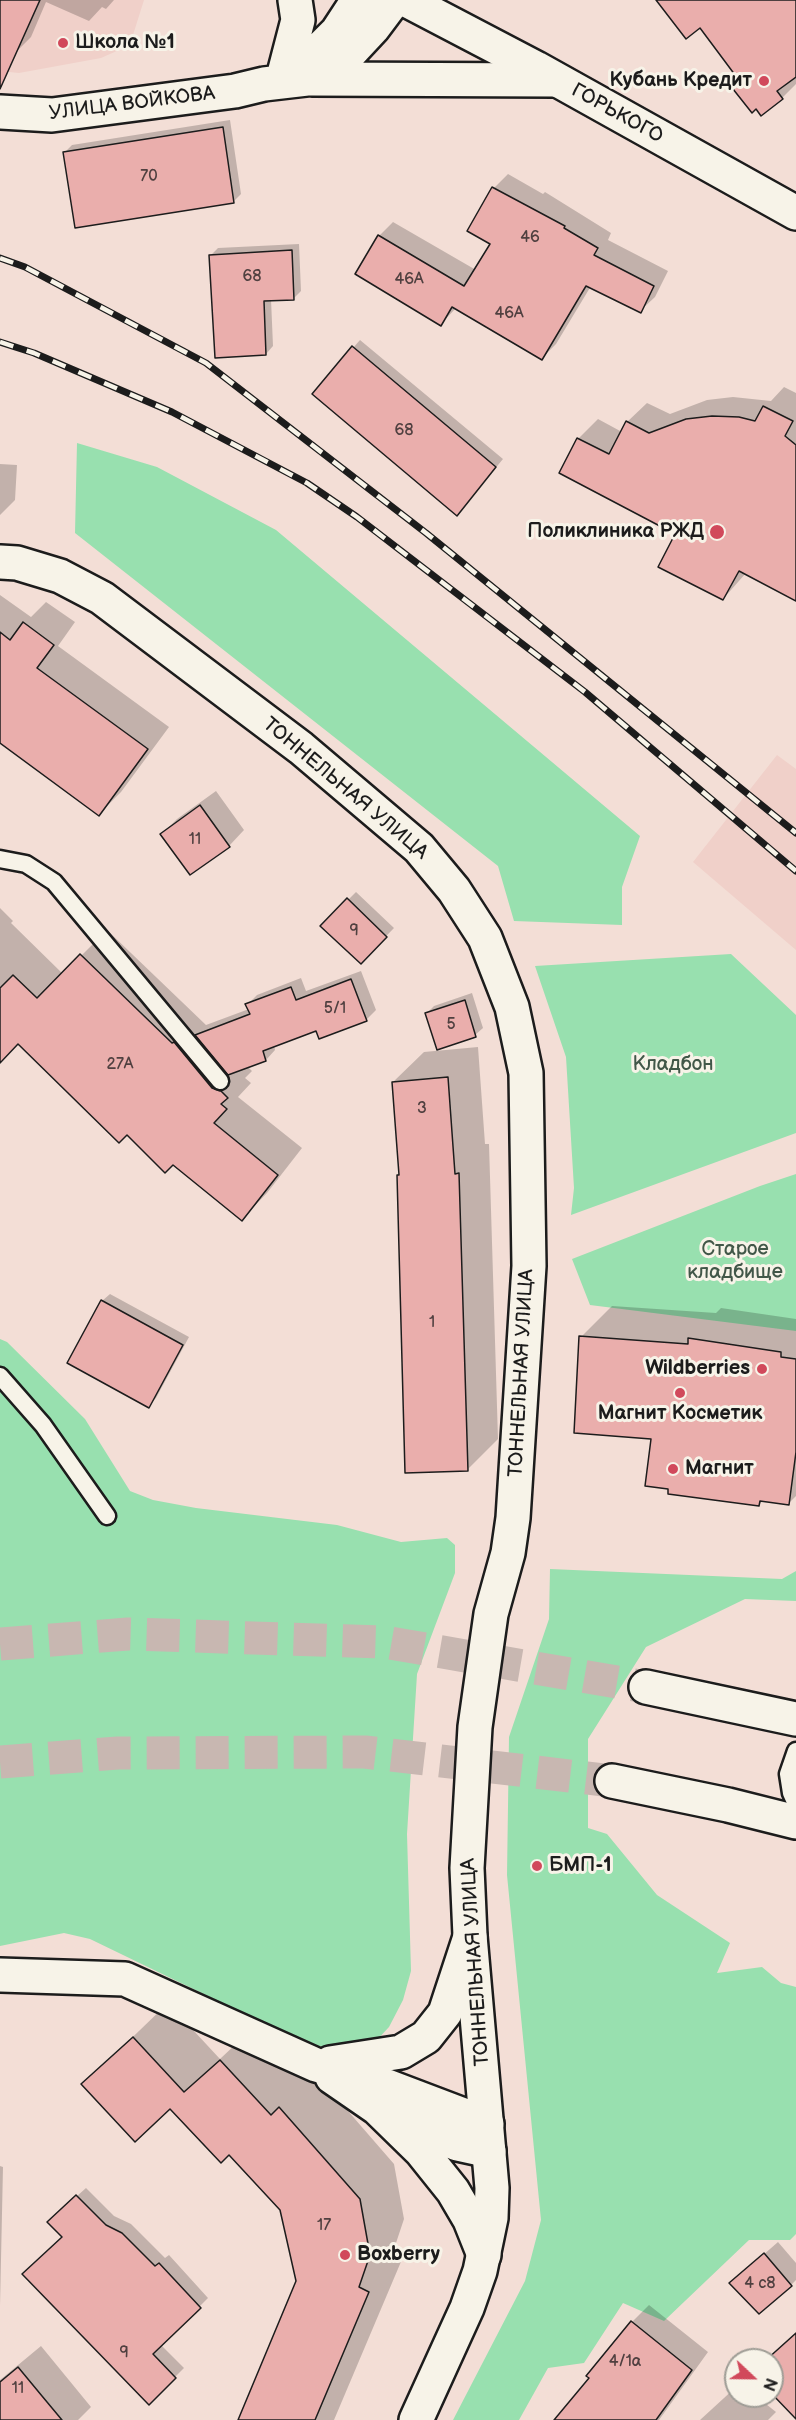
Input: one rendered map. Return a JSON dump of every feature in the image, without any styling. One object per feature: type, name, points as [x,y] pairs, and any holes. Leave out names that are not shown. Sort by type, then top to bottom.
[{"type":"main road","points":[[286,78],[298,20],[295,0]]},
{"type":"main road","points":[[286,78],[337,32],[358,0]]},
{"type":"main road","points":[[286,78],[330,69],[346,57],[373,28],[394,0]]},
{"type":"main road","name":"ГОРЬКОГО","points":[[406,0],[796,213]]},
{"type":"main road","points":[[286,78],[556,80]]},
{"type":"main road","name":"УЛИЦА ВОЙКОВА","points":[[0,112],[52,115],[235,91],[286,78]]},
{"type":"main road","name":"ТОННЕЛЬНАЯ УЛИЦА","points":[[0,562],[17,563],[60,576],[102,598],[301,748],[419,848],[454,890],[485,938],[512,1007],[526,1073],[530,1266],[513,1518],[508,1553],[491,1614],[475,1727],[467,1868],[470,1936],[492,2188],[491,2218],[484,2255],[467,2308],[416,2420]]},
{"type":"main road","points":[[646,1687],[796,1719]]},
{"type":"main road","points":[[612,1781],[728,1804],[796,1822]]},
{"type":"main road","points":[[316,2065],[400,2052],[426,2037],[446,2013],[470,1936]]},
{"type":"main road","points":[[0,1975],[125,1979],[316,2065],[379,2083],[488,2137]]},
{"type":"main road","points":[[316,2065],[376,2108],[421,2151],[453,2191],[470,2220],[484,2255]]},
{"type":"main road","points":[[376,2108],[457,2144],[488,2137]]},
{"type":"lane","points":[[0,859],[26,864],[54,882],[220,1081]]},
{"type":"lane","points":[[0,1376],[43,1425],[106,1516]]},
{"type":"lane","points":[[796,1751],[788,1774],[791,1793],[796,1804]]},
{"type":"shaded area","name":"Школа №1","points":[[0,0],[144,0],[133,35],[119,50],[101,58],[19,73],[0,71]]},
{"type":"shaded area","points":[[777,755],[796,769],[796,950],[693,862]]},
{"type":"green space","points":[[77,443],[157,467],[276,530],[640,836],[622,887],[622,925],[514,921],[498,866],[75,533]]},
{"type":"green space","name":"Кладбон","points":[[731,954],[796,1015],[796,1133],[571,1215],[574,1188],[566,1057],[535,966]]},
{"type":"green space","name":"Старое кладбище","points":[[796,1174],[796,1331],[590,1305],[572,1259]]},
{"type":"green space","points":[[0,1339],[7,1342],[85,1419],[130,1491],[153,1500],[196,1508],[337,1525],[401,1542],[447,1538],[455,1545],[455,1573],[417,1674],[407,1834],[411,1971],[403,2000],[389,2027],[375,2042],[353,2051],[309,2045],[90,1939],[64,1933],[0,1946]]},
{"type":"green space","points":[[550,1569],[782,1579],[796,1571],[796,1601],[745,1599],[646,1647],[588,1739],[588,1828],[607,1834],[657,1895],[730,1943],[717,1973],[762,1967],[781,1983],[796,1987],[796,2234],[790,2240],[749,2240],[664,2321],[623,2303],[584,2363],[548,2368],[519,2420],[453,2420],[525,2281],[541,2220],[507,1875],[509,1737],[549,1619]]},
{"type":"building","points":[[0,0],[40,0],[0,89]]},
{"type":"building","points":[[656,0],[796,0],[796,77],[777,91],[783,99],[761,116],[756,109],[752,113],[733,89],[741,83],[700,28],[686,39]]},
{"type":"building","points":[[223,127],[234,203],[75,228],[63,152]]},
{"type":"building","points":[[492,187],[565,226],[564,228],[598,248],[594,255],[654,286],[641,313],[586,286],[542,360],[452,307],[441,326],[355,274],[378,235],[464,286],[490,244],[467,231]]},
{"type":"building","points":[[292,250],[294,300],[264,301],[266,355],[215,358],[209,255]]},
{"type":"building","points":[[352,346],[496,467],[457,516],[312,394]]},
{"type":"building","points":[[763,406],[793,421],[785,436],[796,445],[796,601],[739,571],[723,600],[658,567],[675,534],[559,473],[577,438],[609,454],[626,421],[649,433],[686,419],[712,416],[739,417],[755,421]]},
{"type":"building","points":[[23,622],[54,645],[37,668],[148,749],[99,816],[0,743],[0,632],[10,640]]},
{"type":"building","points":[[200,805],[230,847],[190,875],[160,834]]},
{"type":"building","points":[[347,898],[387,937],[361,964],[320,926]]},
{"type":"building","points":[[80,954],[172,1043],[174,1042],[212,1088],[221,1091],[228,1098],[221,1104],[227,1109],[214,1123],[278,1175],[242,1221],[173,1165],[165,1173],[127,1135],[119,1143],[18,1044],[0,1063],[0,988],[13,975],[37,998]]},
{"type":"building","points":[[351,979],[367,1021],[319,1039],[316,1031],[263,1051],[266,1061],[228,1075],[195,1035],[250,1014],[245,1004],[291,987],[296,1000]]},
{"type":"building","points":[[465,1000],[476,1037],[437,1050],[425,1013]]},
{"type":"building","points":[[448,1077],[455,1174],[459,1173],[468,1471],[405,1473],[397,1175],[399,1175],[392,1082]]},
{"type":"building","points":[[101,1300],[183,1345],[149,1408],[67,1363]]},
{"type":"building","points":[[579,1336],[688,1344],[688,1338],[781,1352],[781,1357],[796,1359],[796,1452],[789,1505],[760,1501],[759,1506],[668,1494],[668,1489],[645,1486],[651,1439],[574,1433]]},
{"type":"building","points":[[133,2037],[184,2092],[220,2060],[271,2115],[279,2107],[360,2199],[370,2255],[359,2287],[369,2292],[315,2420],[238,2420],[296,2281],[280,2210],[229,2155],[221,2163],[170,2109],[135,2142],[81,2084]]},
{"type":"building","points":[[76,2195],[106,2225],[122,2233],[155,2266],[159,2263],[201,2308],[153,2354],[176,2378],[149,2405],[22,2274],[62,2237],[47,2222]]},
{"type":"building","points":[[764,2253],[792,2286],[759,2314],[729,2283]]},
{"type":"building","points":[[631,2321],[692,2370],[656,2420],[554,2420],[589,2378],[586,2376]]},
{"type":"building","points":[[796,2333],[796,2419],[784,2406],[784,2348],[779,2348]]},
{"type":"building","points":[[18,2367],[62,2420],[0,2420],[0,2382]]},
{"type":"tunnel","points":[[0,1644],[128,1634],[384,1642],[646,1687]]},
{"type":"tunnel","points":[[0,1762],[118,1753],[365,1752],[612,1781]]},
{"type":"railway","points":[[0,258],[25,267],[206,363],[426,533],[796,833]]},
{"type":"railway","points":[[0,342],[34,353],[172,412],[307,483],[357,517],[585,692],[796,871]]},
{"type":"place","name":"Школа №1","points":[[63,43]]},
{"type":"place","name":"Кубань Кредит","points":[[764,81]]},
{"type":"place","name":"Поликлиника РЖД","points":[[717,532]]},
{"type":"place","name":"Wildberries","points":[[762,1369]]},
{"type":"place","name":"Магнит Косметик","points":[[680,1393]]},
{"type":"place","name":"Магнит","points":[[673,1469]]},
{"type":"place","name":"БМП-1","points":[[537,1866]]},
{"type":"place","name":"Boxberry","points":[[345,2255]]}]
